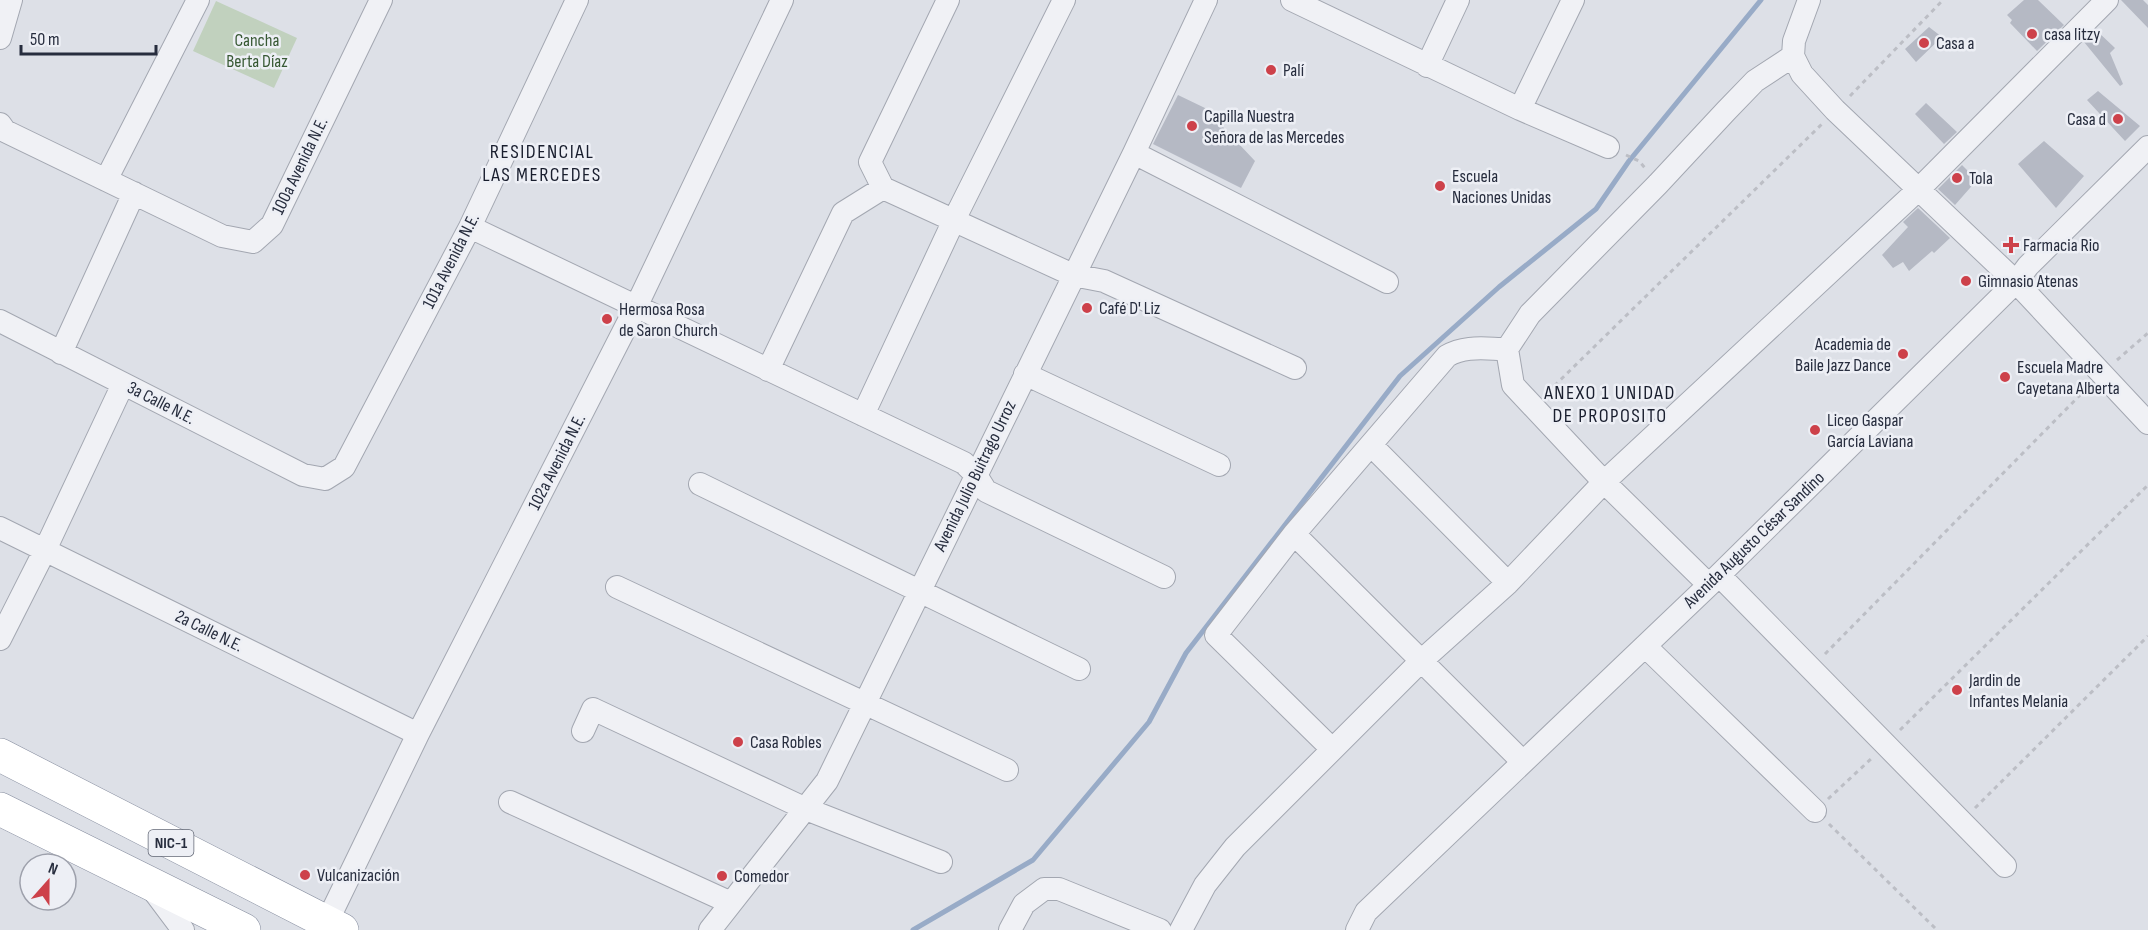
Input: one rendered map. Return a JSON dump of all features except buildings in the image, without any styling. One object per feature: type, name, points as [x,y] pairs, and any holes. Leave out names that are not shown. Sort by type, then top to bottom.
[{"type":"highway","name":"NIC-1","points":[[0,755],[334,926]]},
{"type":"highway","name":"NIC-1","points":[[0,809],[244,930]]},
{"type":"street","points":[[0,38],[11,0]]},
{"type":"street","points":[[106,180],[198,0]]},
{"type":"street","name":"100a Avenida N.E.","points":[[134,193],[222,236],[253,243],[272,225],[381,0]]},
{"type":"street","name":"101a Avenida N.E.","points":[[325,479],[344,467],[470,227],[577,0]]},
{"type":"street","name":"102a Avenida N.E.","points":[[334,926],[418,734],[636,307],[782,0]]},
{"type":"street","points":[[948,0],[870,162],[884,188],[1074,275],[1104,280],[1295,368]]},
{"type":"street","points":[[863,415],[954,220],[1064,0]]},
{"type":"street","name":"Avenida Julio Buitrago Urroz","points":[[710,930],[827,781],[1134,153],[1206,0]]},
{"type":"street","points":[[1292,0],[1335,9],[1427,66],[1614,150]]},
{"type":"street","points":[[1427,66],[1458,0]]},
{"type":"street","points":[[1520,109],[1573,0]]},
{"type":"street","points":[[1809,0],[1794,41],[1793,56],[1802,74],[1835,110],[2016,282],[2148,423]]},
{"type":"street","points":[[1181,930],[1204,885],[1234,847],[1420,662],[1508,583],[1604,482],[1919,189],[2107,0]]},
{"type":"street","points":[[1793,56],[1755,81],[1530,314],[1507,349],[1513,385],[1604,482],[1812,668],[2005,866]]},
{"type":"street","points":[[0,124],[5,131],[134,193],[61,352]]},
{"type":"street","name":"Avenida Augusto César Sandino","points":[[1357,930],[1366,912],[1714,580],[2016,282],[2028,266],[2148,147]]},
{"type":"street","points":[[1134,153],[1387,282]]},
{"type":"street","points":[[768,370],[843,213],[884,188]]},
{"type":"street","points":[[470,227],[964,463],[976,475],[986,491],[1164,577]]},
{"type":"street","name":"3a Calle N.E.","points":[[0,321],[303,475],[325,479]]},
{"type":"street","points":[[1332,749],[1216,635],[1293,534],[1447,356],[1456,350],[1507,349]]},
{"type":"street","points":[[1025,374],[1219,465]]},
{"type":"street","points":[[0,639],[45,550],[123,384]]},
{"type":"street","points":[[1371,446],[1508,583]]},
{"type":"street","points":[[700,484],[1079,669]]},
{"type":"street","name":"2a Calle N.E.","points":[[0,528],[418,734]]},
{"type":"street","points":[[1293,534],[1523,762]]},
{"type":"street","points":[[616,587],[1007,770]]},
{"type":"street","points":[[1645,646],[1815,811]]},
{"type":"street","points":[[584,730],[593,710],[806,809],[941,861]]},
{"type":"street","points":[[510,802],[731,903]]},
{"type":"street","points":[[148,882],[183,930]]},
{"type":"street","points":[[1010,930],[1024,904],[1044,889],[1059,889],[1160,930]]},
{"type":"path","points":[[1532,407],[1835,110],[1942,0]]},
{"type":"path","points":[[1614,150],[1639,161]]},
{"type":"path","points":[[1812,668],[2102,374],[2148,333]]},
{"type":"path","points":[[1937,930],[1815,811],[1885,745],[2148,485]]},
{"type":"path","points":[[1961,822],[2148,636]]},
{"type":"green space","name":"Cancha Berta Díaz","points":[[216,1],[297,38],[274,88],[193,51]]},
{"type":"waterway","points":[[913,930],[1033,860],[1149,722],[1186,653],[1400,376],[1499,287],[1596,209],[1629,161],[1761,0]]},
{"type":"place","name":"casa litzy","points":[[2032,34]]},
{"type":"place","name":"Casa a","points":[[1924,43]]},
{"type":"place","name":"Palí","points":[[1271,70]]},
{"type":"place","name":"Casa d","points":[[2118,119]]},
{"type":"place","name":"Capilla Nuestra Señora de las Mercedes","points":[[1192,126]]},
{"type":"place","name":"Tola","points":[[1957,178]]},
{"type":"place","name":"Escuela Naciones Unidas","points":[[1440,186]]},
{"type":"place","name":"Farmacia Rio","points":[[2011,245]]},
{"type":"place","name":"Gimnasio Atenas","points":[[1966,281]]},
{"type":"place","name":"Café D' Liz","points":[[1087,308]]},
{"type":"place","name":"Hermosa Rosa de Saron Church","points":[[607,319]]},
{"type":"place","name":"Academia de Baile Jazz Dance","points":[[1903,354]]},
{"type":"place","name":"Escuela Madre Cayetana Alberta","points":[[2005,377]]},
{"type":"place","name":"Liceo Gaspar García Laviana","points":[[1815,430]]},
{"type":"place","name":"Jardin de Infantes Melania","points":[[1957,690]]},
{"type":"place","name":"Casa Robles","points":[[738,742]]},
{"type":"place","name":"Vulcanización","points":[[305,875]]},
{"type":"place","name":"Comedor","points":[[722,876]]},
{"type":"district","name":"RESIDENCIAL LAS MERCEDES","points":[[542,164]]},
{"type":"district","name":"ANEXO 1 UNIDAD DE PROPOSITO","points":[[1610,404]]}]
